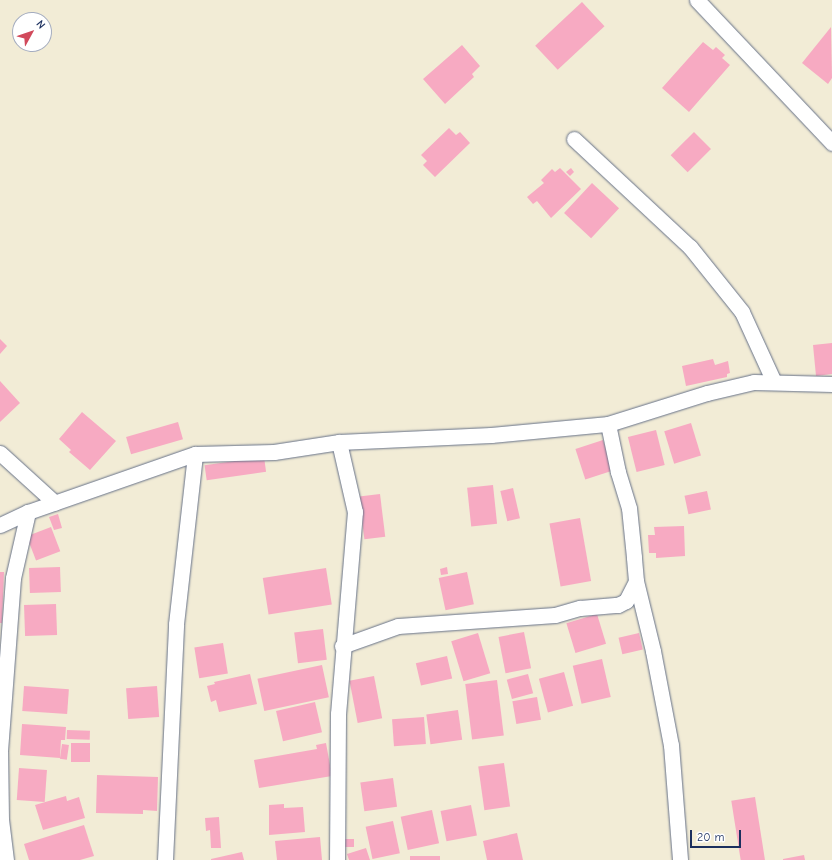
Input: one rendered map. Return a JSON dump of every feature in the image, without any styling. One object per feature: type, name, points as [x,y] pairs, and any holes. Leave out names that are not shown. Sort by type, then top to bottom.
[{"type":"street","points":[[697,0],[832,143]]},
{"type":"street","points":[[574,139],[690,247],[742,312],[774,382]]},
{"type":"street","points":[[0,525],[28,512],[195,454],[274,452],[339,442],[491,435],[608,424],[707,392],[754,382],[832,384]]},
{"type":"street","points":[[608,424],[618,472],[629,508],[636,580],[653,651],[671,745],[680,860]]},
{"type":"street","points":[[337,860],[338,714],[342,646],[355,512],[339,442]]},
{"type":"street","points":[[0,453],[55,503]]},
{"type":"street","points":[[166,860],[176,624],[195,454]]},
{"type":"street","points":[[6,860],[0,818],[0,751],[13,578],[28,512]]},
{"type":"street","points":[[342,646],[398,626],[555,615],[580,608],[618,605],[626,601],[632,592],[636,580]]},
{"type":"building","points":[[582,2],[605,26],[558,70],[535,46]]},
{"type":"building","points":[[831,27],[832,78],[828,84],[802,63]]},
{"type":"building","points":[[703,42],[713,50],[716,47],[725,55],[722,58],[730,65],[689,112],[662,88]]},
{"type":"building","points":[[462,45],[480,66],[472,74],[474,77],[445,104],[423,79]]},
{"type":"building","points":[[449,128],[456,135],[460,132],[470,143],[435,177],[423,165],[427,161],[421,155]]},
{"type":"building","points":[[694,132],[711,149],[688,172],[671,155]]},
{"type":"building","points":[[560,168],[581,189],[551,218],[537,201],[533,204],[527,197],[544,183],[541,180],[552,169],[555,172]]},
{"type":"building","points":[[571,168],[574,172],[570,176],[566,172]]},
{"type":"building","points":[[592,183],[619,208],[591,238],[564,213]]},
{"type":"building","points":[[0,339],[7,346],[0,354]]},
{"type":"building","points":[[832,343],[832,374],[816,376],[813,345]]},
{"type":"building","points":[[713,359],[715,365],[728,361],[730,373],[727,374],[727,377],[686,386],[682,366]]},
{"type":"building","points":[[0,381],[20,403],[0,422]]},
{"type":"building","points":[[82,412],[116,441],[90,470],[69,452],[71,450],[59,439]]},
{"type":"building","points":[[178,422],[183,439],[131,454],[126,437]]},
{"type":"building","points":[[691,423],[701,456],[674,464],[664,431]]},
{"type":"building","points":[[656,430],[665,465],[637,472],[628,437]]},
{"type":"building","points":[[603,440],[613,470],[585,479],[575,449]]},
{"type":"building","points":[[264,457],[266,472],[207,480],[205,465]]},
{"type":"building","points":[[493,485],[497,524],[471,527],[467,488]]},
{"type":"building","points":[[513,488],[520,518],[507,521],[500,491]]},
{"type":"building","points":[[707,491],[711,510],[688,514],[685,496]]},
{"type":"building","points":[[380,494],[385,537],[364,539],[359,497]]},
{"type":"building","points":[[58,514],[62,528],[54,530],[49,517]]},
{"type":"building","points":[[580,518],[591,581],[561,586],[549,523]]},
{"type":"building","points":[[684,526],[685,556],[656,558],[656,553],[649,553],[648,535],[655,535],[654,527]]},
{"type":"building","points":[[51,527],[60,551],[36,561],[27,536]]},
{"type":"building","points":[[60,567],[61,592],[30,593],[29,568]]},
{"type":"building","points":[[447,567],[448,574],[441,575],[440,569]]},
{"type":"building","points":[[326,568],[332,605],[269,615],[263,578]]},
{"type":"building","points":[[0,572],[4,572],[2,623],[0,623]]},
{"type":"building","points":[[467,572],[474,604],[445,610],[439,578]]},
{"type":"building","points":[[56,604],[57,635],[25,636],[24,605]]},
{"type":"building","points":[[597,614],[606,644],[575,653],[566,623]]},
{"type":"building","points":[[323,629],[327,660],[298,663],[294,633]]},
{"type":"building","points":[[524,632],[531,668],[506,673],[498,637]]},
{"type":"building","points":[[478,633],[490,673],[464,681],[451,641]]},
{"type":"building","points":[[639,633],[643,650],[622,654],[619,638]]},
{"type":"building","points":[[223,643],[228,674],[199,678],[194,648]]},
{"type":"building","points":[[447,656],[452,678],[421,686],[416,663]]},
{"type":"building","points":[[602,659],[611,697],[582,704],[573,666]]},
{"type":"building","points":[[322,665],[329,697],[264,711],[257,679]]},
{"type":"building","points":[[564,672],[573,706],[548,713],[539,679]]},
{"type":"building","points":[[250,674],[257,704],[219,712],[216,700],[211,702],[207,686],[215,684],[214,682]]},
{"type":"building","points":[[528,674],[533,693],[512,699],[507,680]]},
{"type":"building","points":[[374,676],[382,718],[358,723],[349,681]]},
{"type":"building","points":[[497,680],[504,736],[472,739],[465,684]]},
{"type":"building","points":[[24,686],[69,689],[67,714],[22,711]]},
{"type":"building","points":[[157,686],[159,717],[128,719],[126,688]]},
{"type":"building","points":[[537,697],[541,720],[516,724],[512,701]]},
{"type":"building","points":[[315,702],[322,732],[283,741],[276,711]]},
{"type":"building","points":[[458,710],[462,740],[430,744],[426,714]]},
{"type":"building","points":[[424,717],[426,744],[394,746],[392,719]]},
{"type":"building","points":[[22,724],[66,727],[65,740],[61,740],[60,758],[20,755]]},
{"type":"building","points":[[67,730],[90,731],[90,740],[67,739]]},
{"type":"building","points":[[71,743],[90,743],[90,762],[71,762]]},
{"type":"building","points":[[326,743],[332,776],[259,788],[254,760],[317,749],[316,745]]},
{"type":"building","points":[[62,744],[69,745],[67,760],[60,759]]},
{"type":"building","points":[[504,763],[510,807],[484,810],[478,767]]},
{"type":"building","points":[[19,768],[47,770],[45,802],[17,800]]},
{"type":"building","points":[[97,775],[158,777],[157,811],[143,810],[143,814],[96,813]]},
{"type":"building","points":[[393,778],[397,807],[364,811],[360,783]]},
{"type":"building","points":[[66,796],[67,801],[79,797],[85,818],[43,830],[35,805]]},
{"type":"building","points":[[755,797],[765,860],[741,860],[731,801]]},
{"type":"building","points":[[284,804],[284,808],[303,807],[305,832],[269,835],[269,805]]},
{"type":"building","points":[[471,805],[477,835],[446,841],[441,811]]},
{"type":"building","points":[[432,810],[439,843],[408,850],[401,817]]},
{"type":"building","points":[[219,817],[221,848],[211,848],[210,830],[206,831],[205,818]]},
{"type":"building","points":[[393,821],[400,853],[372,859],[366,827]]},
{"type":"building","points":[[84,825],[94,856],[80,860],[29,860],[24,844]]},
{"type":"building","points":[[517,833],[523,860],[487,860],[483,841]]},
{"type":"building","points":[[320,837],[322,860],[277,860],[275,841]]},
{"type":"building","points":[[344,839],[354,839],[354,847],[344,847]]},
{"type":"building","points":[[366,848],[370,860],[349,860],[347,854]]},
{"type":"building","points":[[242,852],[244,860],[211,860],[211,859]]},
{"type":"building","points":[[804,855],[805,860],[783,860],[783,859]]},
{"type":"building","points":[[410,856],[440,856],[440,860],[410,860]]}]
